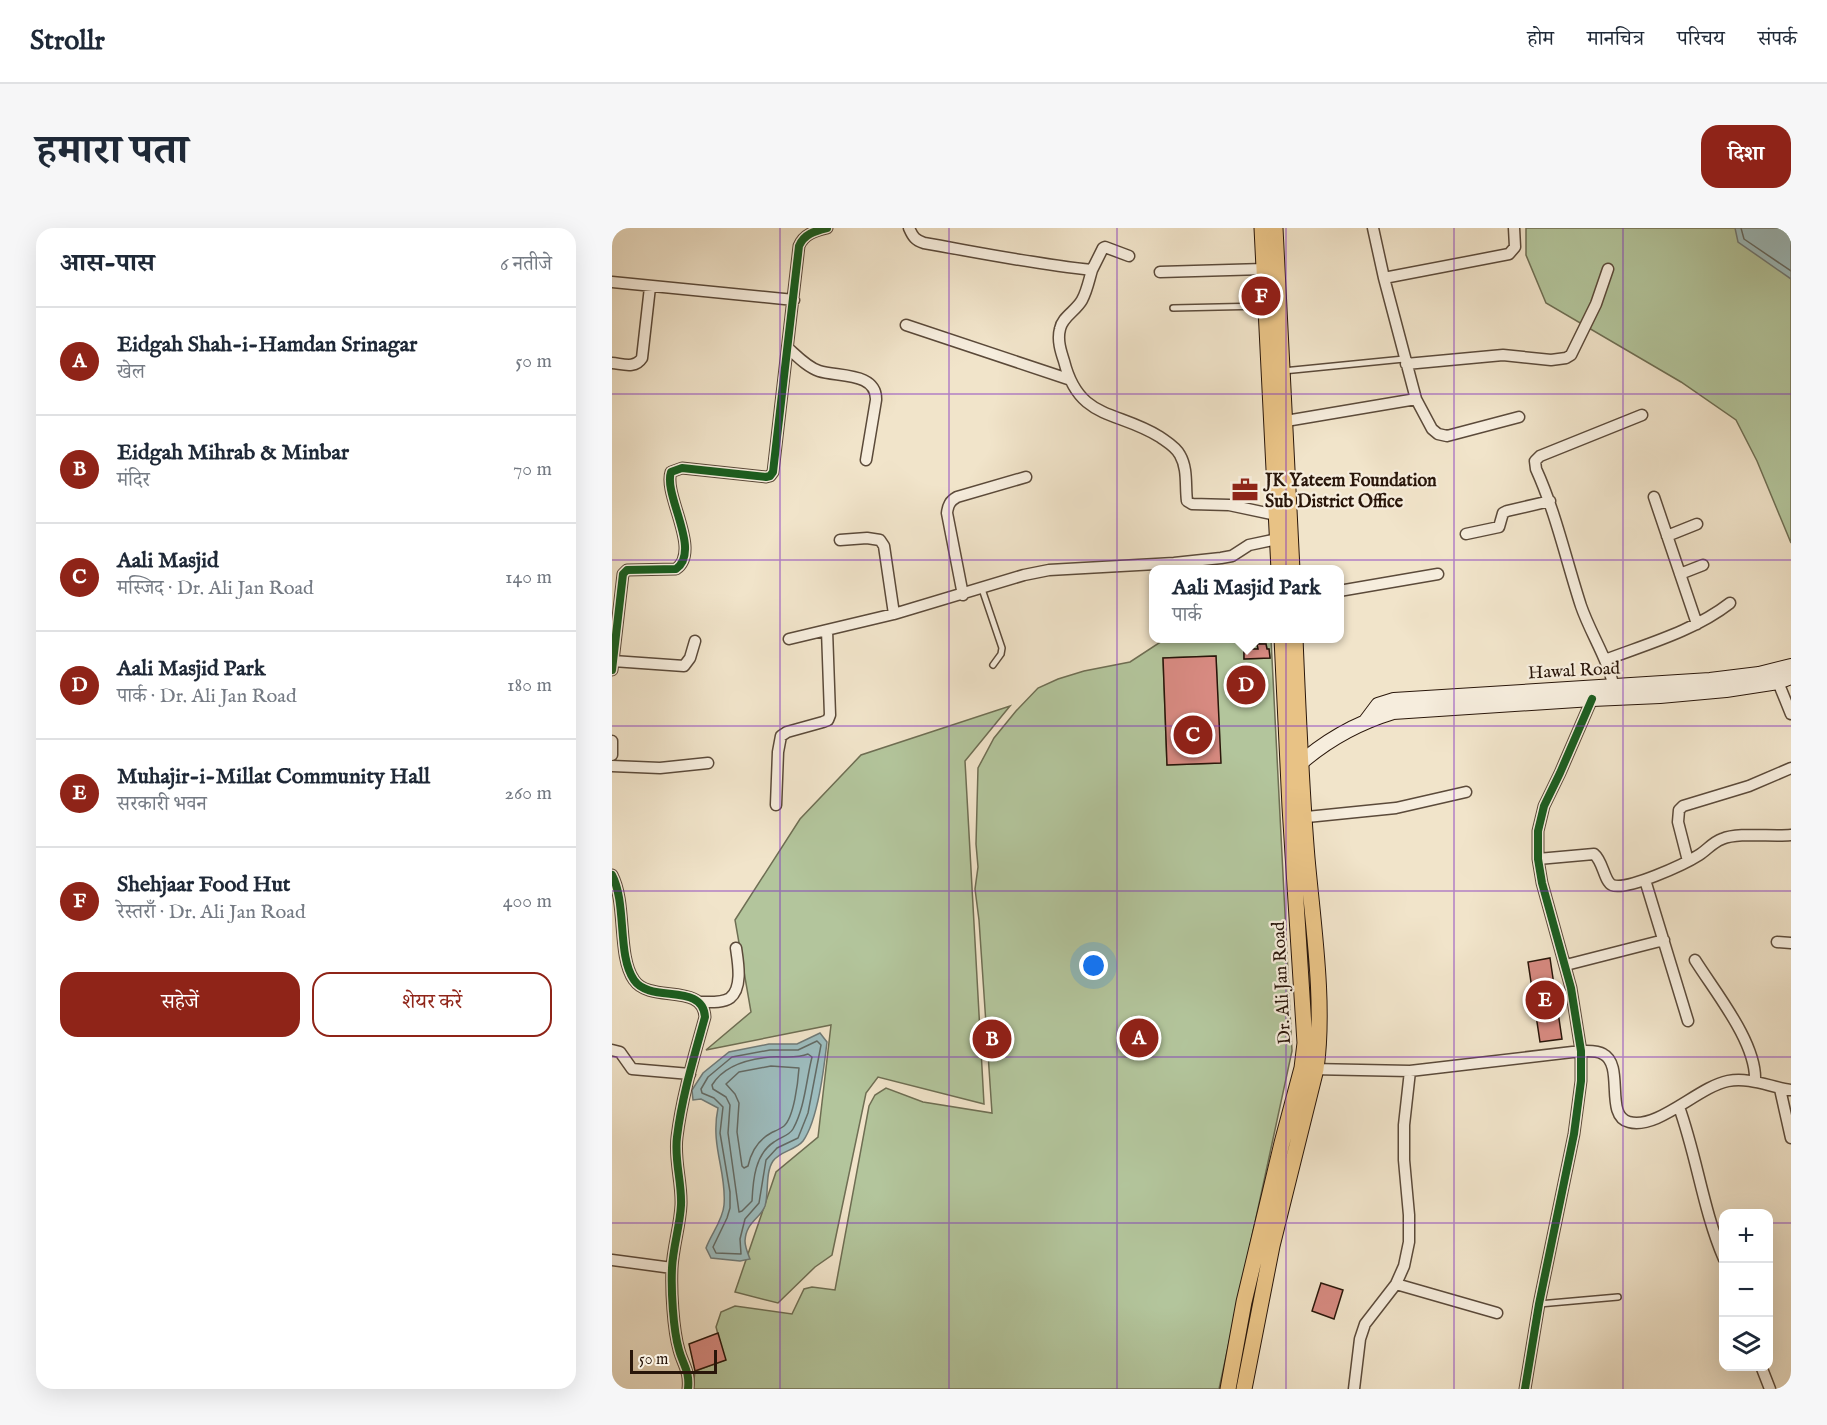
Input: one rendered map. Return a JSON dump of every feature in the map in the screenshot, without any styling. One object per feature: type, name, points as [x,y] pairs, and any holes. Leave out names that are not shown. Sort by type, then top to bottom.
[{"type":"main road","points":[[1262,228],[1265,306],[1291,565]]},
{"type":"main road","points":[[1275,228],[1281,372],[1277,422],[1276,515],[1279,565]]},
{"type":"main road","name":"Dr. Ali Jan Road","points":[[1283,643],[1290,670],[1301,763],[1297,818]]},
{"type":"main road","name":"Dr. Ali Jan Road","points":[[1228,1389],[1244,1302],[1282,1143],[1319,1039],[1317,978],[1297,818],[1288,774],[1290,670],[1294,643]]},
{"type":"main road","name":"Hawal Road","points":[[1288,774],[1323,746],[1366,721],[1393,712],[1592,699],[1615,692],[1759,674],[1791,666]]},
{"type":"main road","name":"Hawal Road","points":[[1366,721],[1378,705],[1394,700],[1615,692],[1716,691],[1785,679]]},
{"type":"main road","name":"Dr. Ali Jan Road","points":[[1244,1389],[1309,1069]]},
{"type":"street","points":[[612,670],[616,595],[623,574],[634,568],[676,569],[682,565],[685,556],[681,524],[669,486],[671,472],[682,468],[766,477],[773,472],[799,246],[801,239],[807,235],[827,228]]},
{"type":"street","points":[[909,228],[912,236],[924,243],[1006,259],[1092,270]]},
{"type":"street","points":[[1373,228],[1416,399],[1432,429],[1438,434],[1447,436],[1519,417]]},
{"type":"street","points":[[1384,278],[1509,254],[1515,247],[1514,228]]},
{"type":"street","points":[[1129,256],[1103,248],[1092,270],[1081,302],[1060,327],[1061,351],[1068,379],[1082,399],[1092,406],[1154,434],[1172,445],[1181,456],[1186,472],[1187,501],[1192,504],[1229,505],[1276,515]]},
{"type":"street","points":[[1160,272],[1264,269]]},
{"type":"street","points":[[1405,361],[1503,355],[1551,360],[1566,358],[1571,355],[1596,304],[1608,269]]},
{"type":"street","points":[[612,282],[794,300]]},
{"type":"street","points":[[612,363],[633,365],[642,358],[650,287]]},
{"type":"street","points":[[906,326],[1068,379]]},
{"type":"street","points":[[788,348],[811,368],[872,384],[876,392],[876,400],[866,459]]},
{"type":"street","points":[[1277,422],[1416,399]]},
{"type":"street","points":[[1615,692],[1605,660],[1582,608],[1550,501],[1536,469],[1535,461],[1540,456],[1642,415]]},
{"type":"street","points":[[963,595],[947,513],[948,506],[957,497],[1026,477]]},
{"type":"street","points":[[1654,497],[1698,624]]},
{"type":"street","points":[[1466,534],[1499,527],[1503,513],[1507,511],[1550,501]]},
{"type":"street","points":[[1667,536],[1698,524]]},
{"type":"street","points":[[840,540],[867,538],[880,540],[884,546],[894,614]]},
{"type":"street","points":[[789,639],[894,614],[1024,575],[1049,570],[1221,558],[1232,556],[1249,545],[1277,539]]},
{"type":"street","points":[[1680,574],[1703,565]]},
{"type":"street","points":[[1344,590],[1438,574]]},
{"type":"street","points":[[1605,660],[1698,624],[1730,603]]},
{"type":"street","points":[[777,805],[778,752],[781,736],[787,732],[828,720],[830,715],[828,630]]},
{"type":"street","points":[[613,661],[684,666],[690,658],[695,642]]},
{"type":"street","points":[[1785,679],[1791,714]]},
{"type":"street","points":[[1525,1389],[1539,1304],[1574,1134],[1581,1081],[1581,1051],[1566,965],[1542,883],[1538,859],[1538,831],[1544,806],[1592,699]]},
{"type":"street","points":[[612,742],[612,755]]},
{"type":"street","points":[[612,766],[660,768],[708,763]]},
{"type":"street","points":[[1688,861],[1678,822],[1679,810],[1683,806],[1749,786],[1791,768]]},
{"type":"street","points":[[1297,818],[1396,808],[1466,792]]},
{"type":"street","points":[[1538,859],[1594,854],[1599,858],[1612,885],[1645,880],[1688,861],[1720,839],[1732,836],[1791,835]]},
{"type":"street","points":[[612,876],[618,895],[618,931],[628,969],[635,981],[647,990],[694,998],[701,1002],[723,1001],[735,992],[739,969],[736,948]]},
{"type":"street","points":[[1645,880],[1688,1021]]},
{"type":"street","points":[[1566,965],[1664,940]]},
{"type":"street","points":[[1778,942],[1791,943]]},
{"type":"street","points":[[1695,960],[1742,1034],[1752,1055],[1755,1081]]},
{"type":"street","points":[[688,1389],[687,1366],[680,1352],[676,1334],[672,1268],[679,1230],[681,1202],[677,1171],[677,1139],[683,1101],[705,1017],[701,1002]]},
{"type":"street","points":[[612,1050],[620,1052],[632,1070],[690,1074]]},
{"type":"street","points":[[1309,1069],[1410,1071],[1581,1051],[1603,1053],[1610,1059],[1613,1068],[1616,1105],[1625,1122],[1636,1124],[1657,1118],[1679,1107],[1704,1089],[1729,1081],[1755,1081],[1786,1089],[1791,1138]]},
{"type":"street","points":[[1354,1389],[1360,1339],[1365,1324],[1396,1284],[1404,1266],[1409,1242],[1404,1125],[1410,1071]]},
{"type":"street","points":[[1679,1107],[1690,1139],[1712,1230],[1719,1247]]},
{"type":"street","points":[[612,1260],[672,1268]]},
{"type":"street","points":[[1396,1284],[1497,1313]]},
{"type":"street","points":[[1763,1371],[1770,1389]]},
{"type":"lane","points":[[1173,309],[1265,306]]},
{"type":"lane","points":[[1281,372],[1405,361]]},
{"type":"lane","points":[[982,589],[1002,648],[1001,654],[993,665]]},
{"type":"lane","points":[[1539,1304],[1618,1296]]},
{"type":"green space","points":[[1526,228],[1791,228],[1791,543],[1757,461],[1736,420],[1681,382],[1546,303],[1526,255]]},
{"type":"green space","points":[[1159,643],[1271,643],[1292,1051],[1219,1389],[693,1389],[695,1371],[725,1360],[716,1327],[721,1312],[735,1306],[792,1314],[804,1289],[812,1287],[835,1290],[869,1106],[875,1095],[886,1088],[923,1102],[992,1113],[975,889],[978,867],[976,844],[978,768],[994,738],[1038,688],[1084,671],[1130,662]],"holes":[[[1257,644],[1266,644],[1270,658],[1244,659],[1244,649],[1258,649]],[[1216,656],[1220,763],[1167,765],[1163,658]]]},
{"type":"green space","points":[[1010,706],[965,761],[984,1104],[878,1077],[866,1093],[832,1255],[815,1267],[778,1303],[735,1292],[776,1172],[818,1137],[831,1025],[706,1050],[751,1012],[735,920],[800,819],[861,755]]},
{"type":"water","points":[[1735,228],[1791,228],[1791,279],[1738,242]]},
{"type":"water","points":[[820,1033],[827,1042],[820,1093],[813,1120],[803,1141],[773,1161],[768,1177],[765,1206],[750,1225],[746,1235],[745,1241],[750,1259],[740,1261],[711,1258],[706,1248],[724,1205],[716,1135],[718,1108],[701,1099],[693,1100],[692,1090],[703,1073],[729,1052],[769,1044],[797,1044]]},
{"type":"building","points":[[1257,644],[1266,644],[1270,658],[1244,659],[1244,649],[1258,649]]},
{"type":"building","points":[[1216,656],[1221,763],[1167,765],[1163,658]]},
{"type":"building","points":[[1550,958],[1562,1039],[1540,1042],[1528,962]]},
{"type":"building","points":[[1321,1283],[1343,1290],[1334,1319],[1312,1311]]},
{"type":"building","points":[[718,1333],[726,1360],[695,1371],[689,1344]]},
{"type":"cycle path","points":[[612,670],[623,574],[627,570],[676,569],[683,561],[684,536],[672,494],[671,472],[682,468],[766,477],[773,472],[799,246],[807,236],[827,228]]},
{"type":"cycle path","points":[[1525,1389],[1539,1304],[1574,1134],[1581,1081],[1581,1051],[1571,988],[1542,883],[1538,859],[1538,831],[1544,806],[1592,699]]},
{"type":"cycle path","points":[[612,875],[617,887],[626,957],[634,980],[642,987],[652,991],[686,996],[695,1000],[702,1006],[705,1017],[685,1092],[676,1146],[681,1205],[673,1260],[672,1298],[677,1341],[687,1373],[688,1389]]},
{"type":"place","name":"Shehjaar Food Hut","points":[[1261,296]]},
{"type":"place","name":"JK Yateem Foundation Sub District Office","points":[[1245,490]]},
{"type":"place","name":"Aali Masjid Park","points":[[1246,685]]},
{"type":"place","name":"Aali Masjid","points":[[1193,735]]},
{"type":"place","name":"Muhajir-i-Millat Community Hall","points":[[1545,1000]]},
{"type":"place","name":"Eidgah Shah-i-Hamdan Srinagar","points":[[1139,1038]]},
{"type":"place","name":"Eidgah Mihrab & Minbar","points":[[992,1039]]}]
